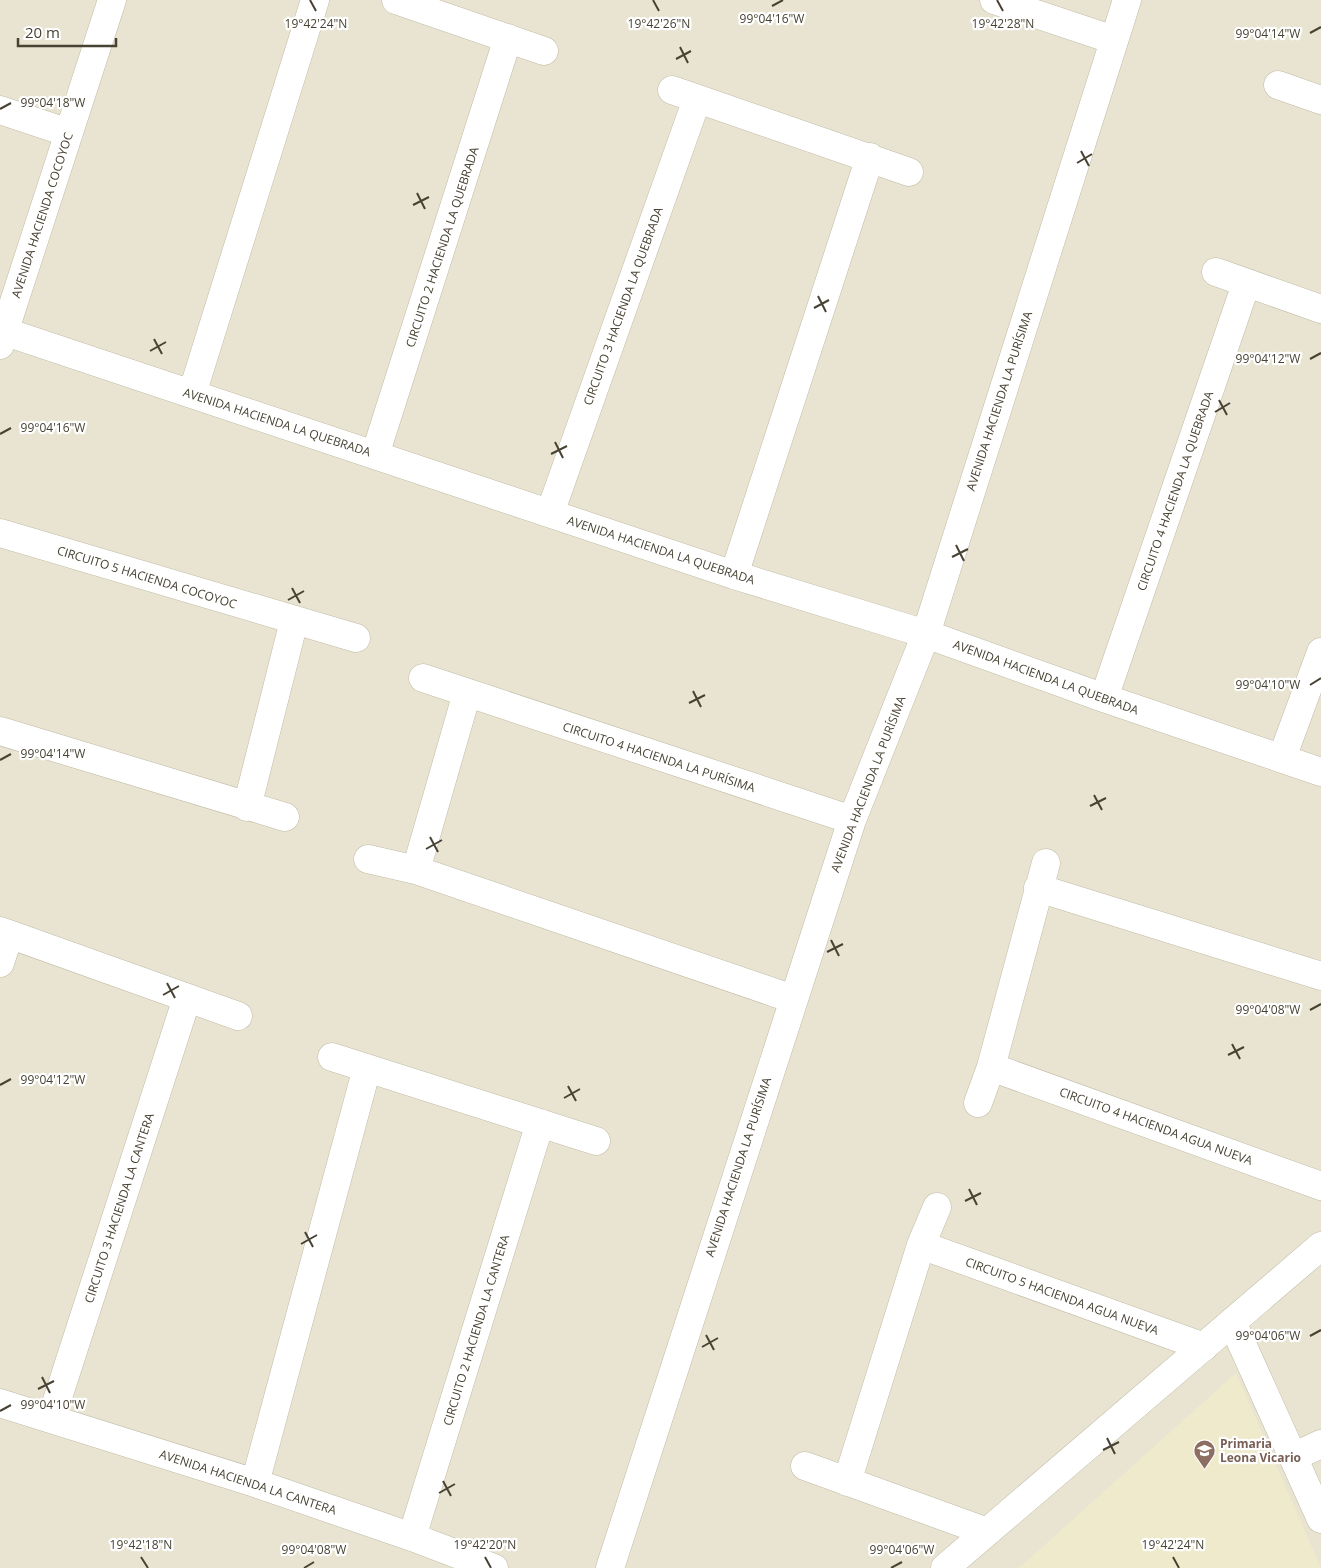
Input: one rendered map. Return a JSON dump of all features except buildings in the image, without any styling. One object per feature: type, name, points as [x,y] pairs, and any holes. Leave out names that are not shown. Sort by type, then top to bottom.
[{"type":"street","name":"AVENIDA HACIENDA COCOYOC","points":[[1,336],[112,0]]},
{"type":"street","points":[[192,394],[315,0]]},
{"type":"street","points":[[396,0],[544,51]]},
{"type":"street","points":[[994,0],[1114,40]]},
{"type":"street","name":"AVENIDA HACIENDA LA PURÍSIMA","points":[[610,1568],[852,820],[926,634],[1127,0]]},
{"type":"street","name":"CIRCUITO 2 HACIENDA LA QUEBRADA","points":[[375,455],[508,38]]},
{"type":"street","points":[[1278,85],[1320,98]]},
{"type":"street","points":[[672,90],[909,172]]},
{"type":"street","name":"CIRCUITO 3 HACIENDA LA QUEBRADA","points":[[550,513],[697,99]]},
{"type":"street","points":[[0,110],[69,133]]},
{"type":"street","points":[[734,575],[870,157]]},
{"type":"street","points":[[1216,272],[1321,309]]},
{"type":"street","name":"CIRCUITO 4 HACIENDA LA QUEBRADA","points":[[1104,698],[1246,284]]},
{"type":"street","name":"AVENIDA HACIENDA LA QUEBRADA","points":[[1,336],[192,394],[734,575],[926,634],[1104,698],[1321,772]]},
{"type":"street","name":"CIRCUITO 5 HACIENDA COCOYOC","points":[[0,534],[356,638]]},
{"type":"street","points":[[247,807],[294,621]]},
{"type":"street","points":[[1282,758],[1321,652]]},
{"type":"street","name":"CIRCUITO 4 HACIENDA LA PURÍSIMA","points":[[423,678],[852,820]]},
{"type":"street","points":[[416,870],[467,693]]},
{"type":"street","points":[[0,731],[247,807],[286,817]]},
{"type":"street","points":[[368,859],[416,870],[793,998]]},
{"type":"street","points":[[978,1103],[991,1067],[1046,862]]},
{"type":"street","points":[[1038,888],[1321,976]]},
{"type":"street","points":[[0,963],[5,933],[238,1016]]},
{"type":"street","name":"CIRCUITO 3 HACIENDA LA CANTERA","points":[[51,1419],[187,998]]},
{"type":"street","points":[[332,1058],[596,1141]]},
{"type":"street","name":"CIRCUITO 4 HACIENDA AGUA NUEVA","points":[[991,1067],[1321,1186]]},
{"type":"street","points":[[256,1483],[367,1068]]},
{"type":"street","name":"CIRCUITO 2 HACIENDA LA CANTERA","points":[[412,1537],[540,1123]]},
{"type":"street","points":[[847,1482],[922,1245],[937,1207]]},
{"type":"street","name":"CIRCUITO 5 HACIENDA AGUA NUEVA","points":[[922,1245],[1204,1347]]},
{"type":"street","points":[[945,1568],[1321,1246]]},
{"type":"street","points":[[1232,1322],[1321,1519]]},
{"type":"street","name":"AVENIDA HACIENDA LA CANTERA","points":[[0,1402],[256,1483],[412,1537],[494,1568]]},
{"type":"street","points":[[1293,1457],[1321,1444]]},
{"type":"street","points":[[805,1466],[987,1532]]},
{"type":"shaded area","points":[[0,0],[1321,0],[1321,1568],[0,1568]]},
{"type":"shaded area","name":"Primaria Leona Vicario","points":[[1236,1373],[1321,1568],[1019,1568]]},
{"type":"place","name":"Primaria Leona Vicario","points":[[1204,1469]]}]
